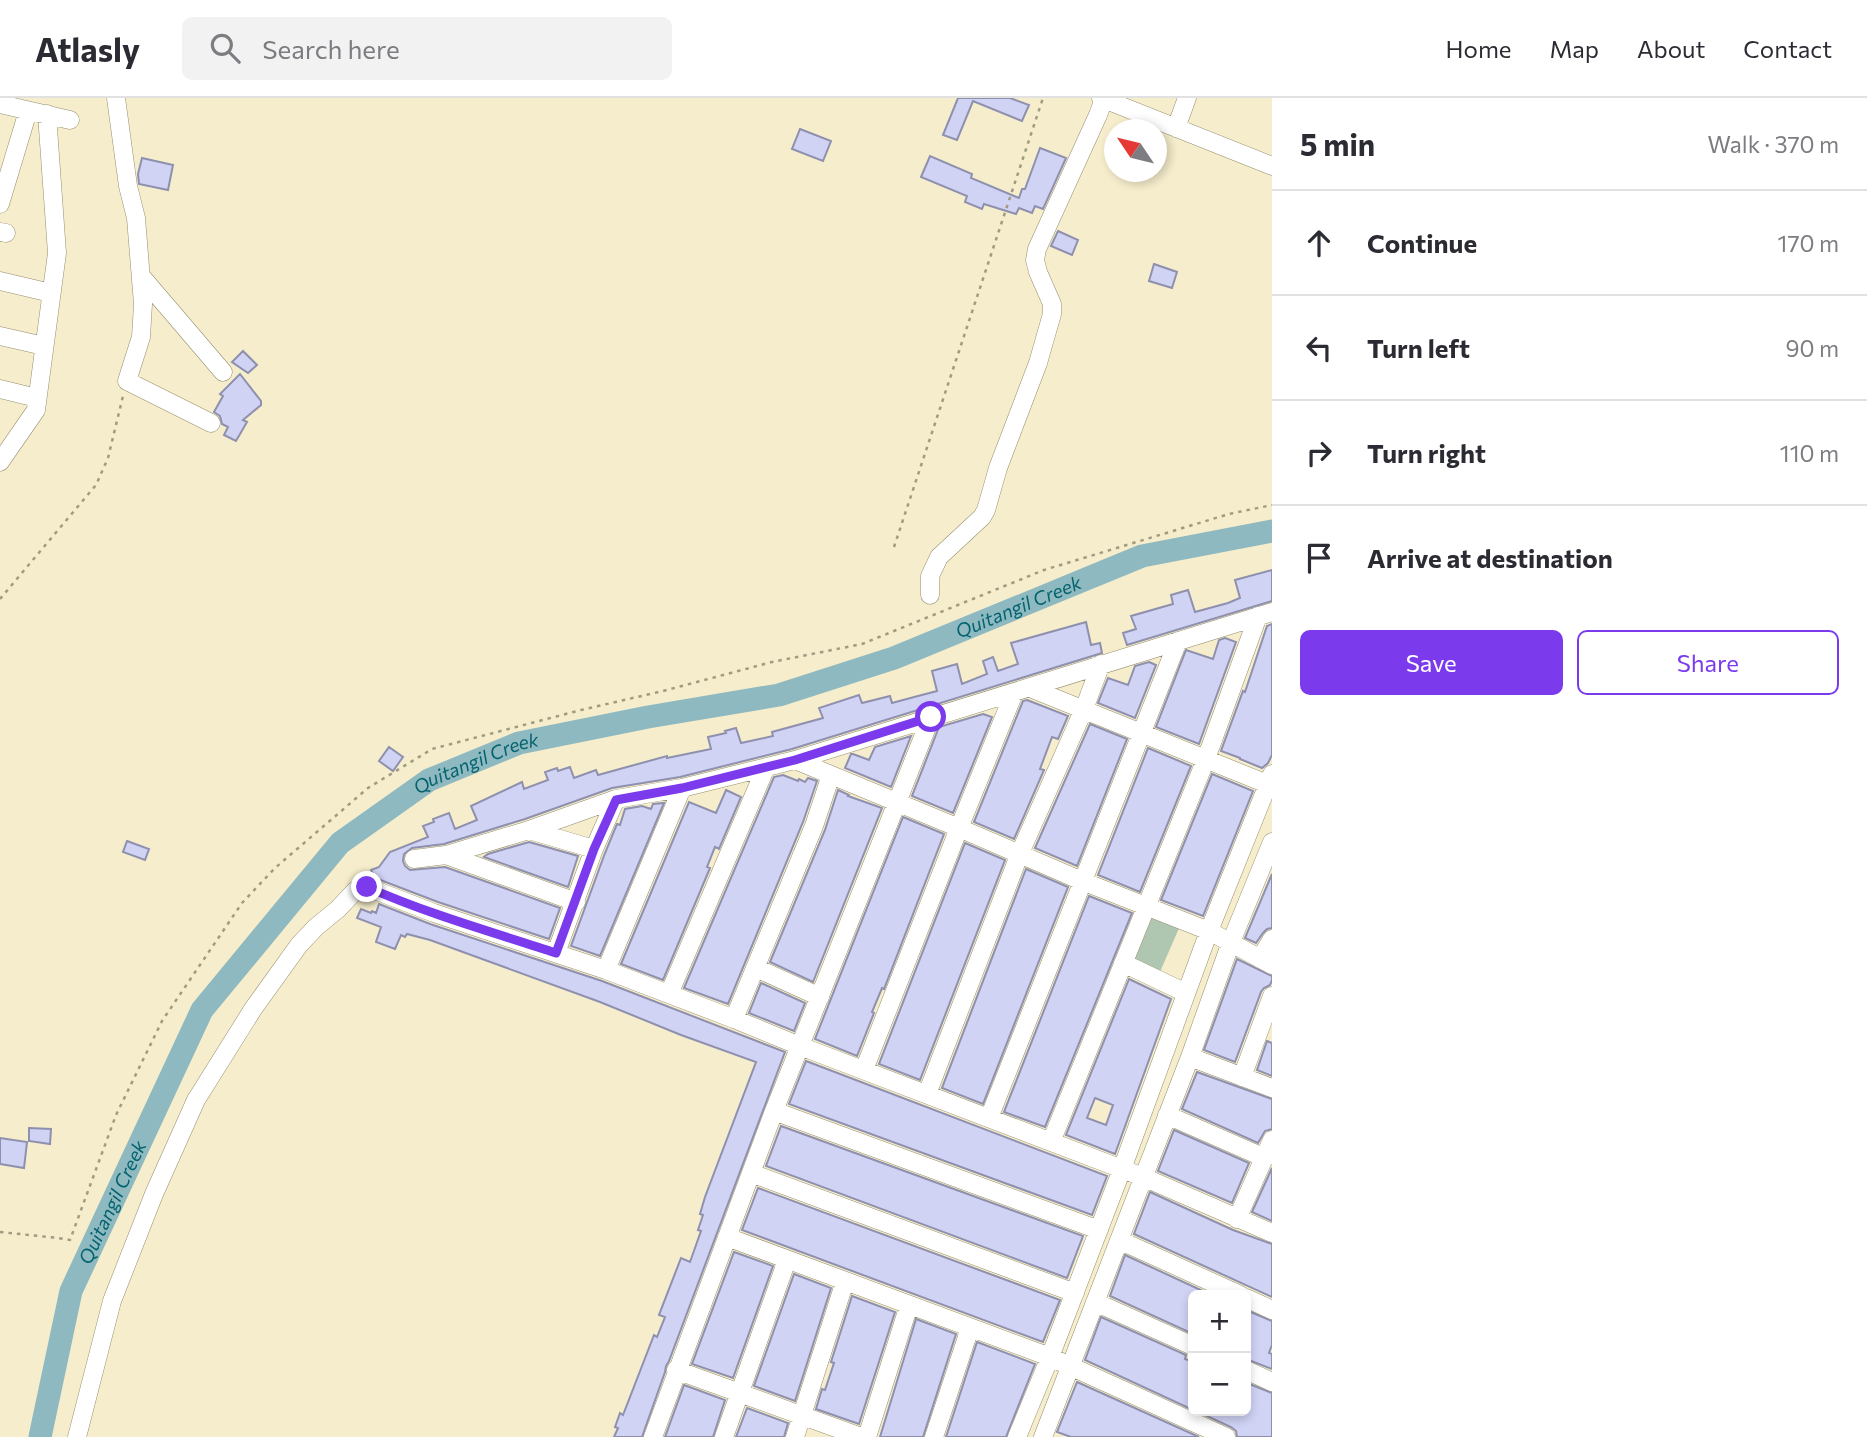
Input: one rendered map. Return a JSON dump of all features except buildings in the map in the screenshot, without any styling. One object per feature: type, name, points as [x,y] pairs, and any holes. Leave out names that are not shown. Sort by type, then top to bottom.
[{"type":"street","points":[[116,98],[128,186],[136,218],[143,304],[141,337],[127,381],[211,423]]},
{"type":"street","points":[[1145,115],[1155,98]]},
{"type":"street","points":[[1176,128],[1186,98]]},
{"type":"street","points":[[930,595],[930,576],[939,557],[982,517],[990,503],[998,468],[1038,363],[1052,314],[1052,304],[1035,260],[1037,248],[1098,115],[1102,99],[1272,166]]},
{"type":"street","points":[[0,104],[70,120]]},
{"type":"street","points":[[0,204],[28,111]]},
{"type":"street","points":[[3,453],[36,410],[57,253],[47,114]]},
{"type":"street","points":[[141,276],[223,372]]},
{"type":"street","points":[[0,281],[51,293]]},
{"type":"street","points":[[0,336],[44,346]]},
{"type":"street","points":[[0,389],[37,398]]},
{"type":"street","points":[[414,859],[446,855],[616,800],[682,788],[795,760],[1265,614]]},
{"type":"street","points":[[1051,1142],[1265,614]]},
{"type":"street","points":[[989,1118],[1178,641]]},
{"type":"street","points":[[927,1094],[1020,853],[1084,709],[1101,664]]},
{"type":"street","points":[[1017,1437],[1099,1230],[1209,931],[1271,782],[1206,759],[1084,709],[1022,691]]},
{"type":"street","points":[[864,1070],[959,828],[1022,691]]},
{"type":"street","points":[[653,1437],[774,1111],[931,717]]},
{"type":"street","points":[[795,760],[1082,881],[1209,931],[1266,962],[1272,939]]},
{"type":"street","points":[[669,994],[766,766]]},
{"type":"street","points":[[734,1019],[814,826],[831,775]]},
{"type":"street","points":[[606,970],[682,788]]},
{"type":"street","points":[[556,953],[594,849],[616,800]]},
{"type":"street","points":[[529,830],[594,849]]},
{"type":"street","points":[[1049,1435],[1095,1302],[1190,1057],[1231,942],[1272,842]]},
{"type":"street","points":[[446,855],[576,902]]},
{"type":"street","points":[[77,1437],[113,1301],[154,1194],[196,1100],[253,1009],[299,945],[355,891],[367,887],[397,900],[606,970],[669,994],[1143,1177],[1272,1233]]},
{"type":"street","points":[[1123,964],[1186,993]]},
{"type":"street","points":[[755,968],[820,997]]},
{"type":"street","points":[[1242,1077],[1272,996]]},
{"type":"street","points":[[1190,1057],[1272,1088]]},
{"type":"street","points":[[774,1111],[1099,1230]]},
{"type":"street","points":[[1167,1115],[1265,1158]]},
{"type":"street","points":[[1237,1219],[1272,1140]]},
{"type":"street","points":[[751,1173],[1075,1293]]},
{"type":"street","points":[[727,1237],[1050,1357],[1226,1437]]},
{"type":"street","points":[[1119,1240],[1229,1290]]},
{"type":"street","points":[[724,1437],[788,1260]]},
{"type":"street","points":[[795,1437],[845,1281]]},
{"type":"street","points":[[1251,1300],[1272,1310]]},
{"type":"street","points":[[1095,1302],[1188,1344]]},
{"type":"street","points":[[867,1437],[909,1305]]},
{"type":"street","points":[[934,1437],[970,1328]]},
{"type":"street","points":[[676,1370],[861,1437]]},
{"type":"street","points":[[1251,1372],[1272,1382]]},
{"type":"path","points":[[894,547],[1043,98]]},
{"type":"path","points":[[0,599],[96,485],[108,458],[127,381]]},
{"type":"path","points":[[0,1232],[71,1240],[116,1115],[162,1021],[242,903],[275,867],[368,788],[432,748],[772,662],[862,644],[1044,570],[1229,513],[1272,505]]},
{"type":"green space","points":[[1152,914],[1180,926],[1159,974],[1131,962]]},
{"type":"waterway","name":"Quitangil Creek","points":[[40,1437],[71,1291],[202,1010],[340,843],[429,780],[519,743],[648,717],[779,695],[894,658],[1142,556],[1272,531]]},
{"type":"route","points":[[367,887],[434,913],[556,953],[594,849],[616,800],[682,788],[795,760],[931,717]]}]
